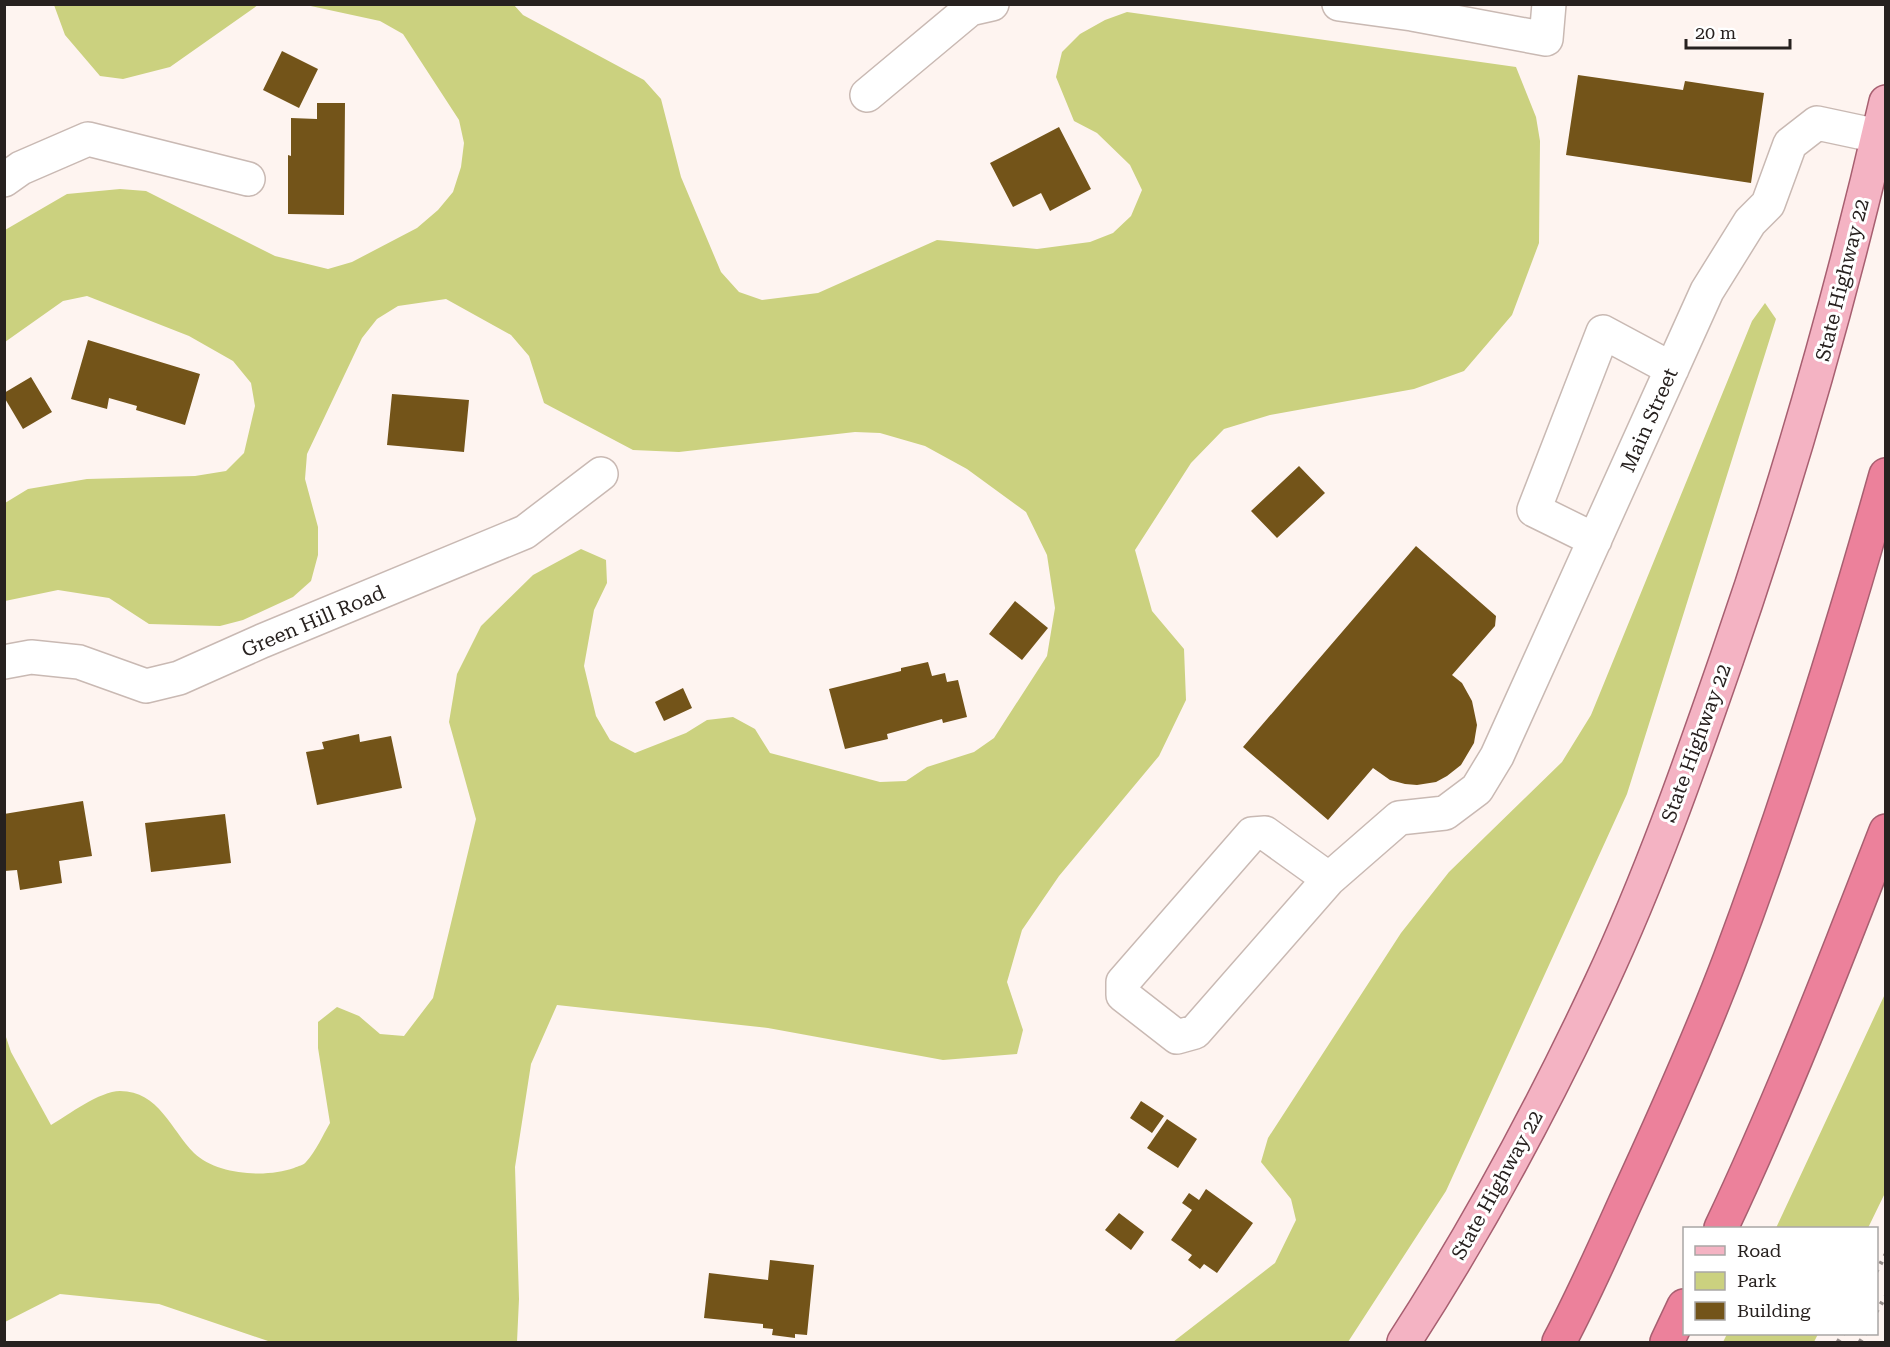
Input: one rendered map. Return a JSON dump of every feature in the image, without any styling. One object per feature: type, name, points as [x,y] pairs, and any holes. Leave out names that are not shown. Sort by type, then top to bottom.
[{"type":"highway","points":[[1559,1342],[1578,1306],[1655,1138],[1729,960],[1794,779],[1850,601],[1886,475]]},
{"type":"highway","points":[[1721,1227],[1822,997],[1886,831]]},
{"type":"highway","points":[[1667,1342],[1683,1307]]},
{"type":"main road","name":"State Highway 22","points":[[1404,1342],[1440,1286],[1498,1186],[1552,1084],[1602,981],[1649,870],[1697,744],[1779,502],[1817,375],[1886,102]]},
{"type":"street","points":[[867,94],[970,9],[992,4]]},
{"type":"street","points":[[1339,4],[1546,39],[1549,4]]},
{"type":"street","name":"Main Street","points":[[1329,879],[1399,818],[1445,813],[1477,789],[1497,756],[1707,291],[1750,222],[1768,204],[1790,144],[1817,123],[1878,136]]},
{"type":"street","points":[[4,180],[21,168],[88,139],[248,179]]},
{"type":"street","points":[[1595,540],[1534,510],[1603,332],[1672,369]]},
{"type":"street","name":"Green Hill Road","points":[[4,662],[31,657],[79,662],[146,686],[179,678],[262,641],[525,532],[601,474]]},
{"type":"street","points":[[1265,833],[1329,879],[1195,1032],[1177,1037],[1123,995],[1123,982],[1252,834],[1265,833]]},
{"type":"green space","points":[[54,4],[258,5],[170,67],[123,79],[100,76],[65,35]]},
{"type":"green space","points":[[306,5],[514,5],[523,15],[644,80],[661,99],[681,177],[721,272],[739,292],[762,300],[818,293],[937,240],[1037,249],[1090,242],[1113,233],[1131,216],[1142,190],[1130,165],[1097,133],[1074,121],[1056,77],[1062,52],[1080,34],[1105,20],[1127,12],[1516,67],[1536,117],[1540,141],[1539,243],[1512,315],[1464,371],[1414,389],[1270,415],[1224,429],[1191,463],[1135,550],[1152,611],[1184,649],[1186,700],[1159,756],[1059,876],[1022,930],[1007,982],[1023,1030],[1017,1054],[943,1060],[768,1028],[557,1005],[531,1064],[515,1167],[519,1299],[517,1342],[271,1342],[159,1304],[60,1294],[5,1322],[5,1034],[11,1052],[51,1125],[103,1095],[120,1091],[133,1093],[145,1097],[163,1113],[194,1153],[215,1166],[242,1172],[270,1173],[302,1165],[313,1153],[330,1123],[318,1048],[318,1022],[337,1007],[359,1016],[380,1034],[404,1036],[433,998],[476,819],[449,722],[457,674],[481,626],[533,575],[581,549],[606,560],[607,583],[594,610],[584,666],[596,716],[610,740],[635,753],[686,733],[707,720],[733,717],[755,729],[770,753],[880,782],[906,781],[927,767],[974,752],[994,738],[1047,656],[1055,608],[1047,555],[1026,512],[967,469],[925,446],[880,433],[855,432],[679,452],[633,450],[544,403],[529,356],[511,335],[446,299],[398,306],[377,319],[362,338],[307,454],[305,479],[318,527],[318,555],[311,581],[293,597],[243,620],[220,626],[149,624],[109,598],[58,590],[5,601],[5,503],[28,489],[87,479],[195,476],[226,471],[244,453],[255,406],[251,383],[233,361],[189,336],[87,296],[63,301],[5,342],[5,230],[67,194],[120,189],[146,191],[275,256],[328,269],[352,262],[417,228],[438,210],[453,192],[461,167],[464,143],[459,120],[403,34],[380,21]]},
{"type":"green space","points":[[1765,303],[1776,319],[1627,794],[1446,1191],[1348,1342],[1173,1342],[1275,1263],[1296,1220],[1291,1199],[1261,1162],[1268,1138],[1401,933],[1449,872],[1562,762],[1591,715],[1752,321]]},
{"type":"green space","points":[[1885,994],[1885,1193],[1868,1227],[1776,1227]]},
{"type":"green space","points":[[1726,1335],[1818,1335],[1814,1342],[1723,1342]]},
{"type":"building","points":[[282,51],[318,69],[299,108],[263,90]]},
{"type":"building","points":[[1578,75],[1683,90],[1685,81],[1764,93],[1751,183],[1566,155]]},
{"type":"building","points":[[317,103],[345,103],[344,215],[288,214],[288,155],[291,156],[291,118],[317,119]]},
{"type":"building","points":[[1059,127],[1091,189],[1050,211],[1041,193],[1013,207],[990,163]]},
{"type":"building","points":[[88,340],[200,374],[185,425],[136,410],[137,406],[109,398],[107,409],[71,399]]},
{"type":"building","points":[[31,377],[52,412],[23,429],[4,397],[4,393]]},
{"type":"building","points":[[392,394],[469,400],[464,452],[387,445]]},
{"type":"building","points":[[1299,466],[1325,493],[1277,538],[1251,511]]},
{"type":"building","points":[[1416,546],[1496,616],[1495,626],[1452,675],[1462,683],[1472,701],[1477,725],[1474,743],[1461,765],[1436,782],[1405,784],[1390,780],[1373,768],[1328,820],[1243,747]]},
{"type":"building","points":[[1015,601],[1048,628],[1022,660],[989,634]]},
{"type":"building","points":[[928,662],[932,676],[945,673],[947,682],[958,680],[967,717],[943,723],[942,719],[887,734],[888,739],[845,749],[829,689]]},
{"type":"building","points":[[683,688],[692,708],[664,721],[655,702]]},
{"type":"building","points":[[359,734],[360,742],[391,736],[402,788],[317,805],[306,752],[324,749],[322,742]]},
{"type":"building","points":[[83,801],[92,856],[59,861],[62,883],[20,890],[17,870],[4,871],[4,814]]},
{"type":"building","points":[[225,814],[231,863],[151,872],[145,823]]},
{"type":"building","points":[[1141,1101],[1164,1116],[1152,1133],[1130,1118]]},
{"type":"building","points":[[1167,1119],[1197,1139],[1178,1168],[1147,1148]]},
{"type":"building","points":[[1206,1189],[1253,1223],[1217,1273],[1204,1264],[1200,1269],[1188,1260],[1192,1255],[1171,1240],[1192,1210],[1182,1203],[1189,1193],[1199,1200]]},
{"type":"building","points":[[1119,1213],[1144,1232],[1131,1250],[1105,1230]]},
{"type":"building","points":[[770,1260],[814,1265],[807,1335],[795,1334],[795,1338],[772,1335],[773,1329],[763,1328],[763,1324],[704,1318],[709,1273],[768,1280]]},
{"type":"railway","points":[[1878,1268],[1886,1254]]},
{"type":"railway","points":[[1878,1309],[1886,1296]]},
{"type":"railway","points":[[1838,1342],[1842,1335]]},
{"type":"railway","points":[[1860,1342],[1864,1335]]}]
